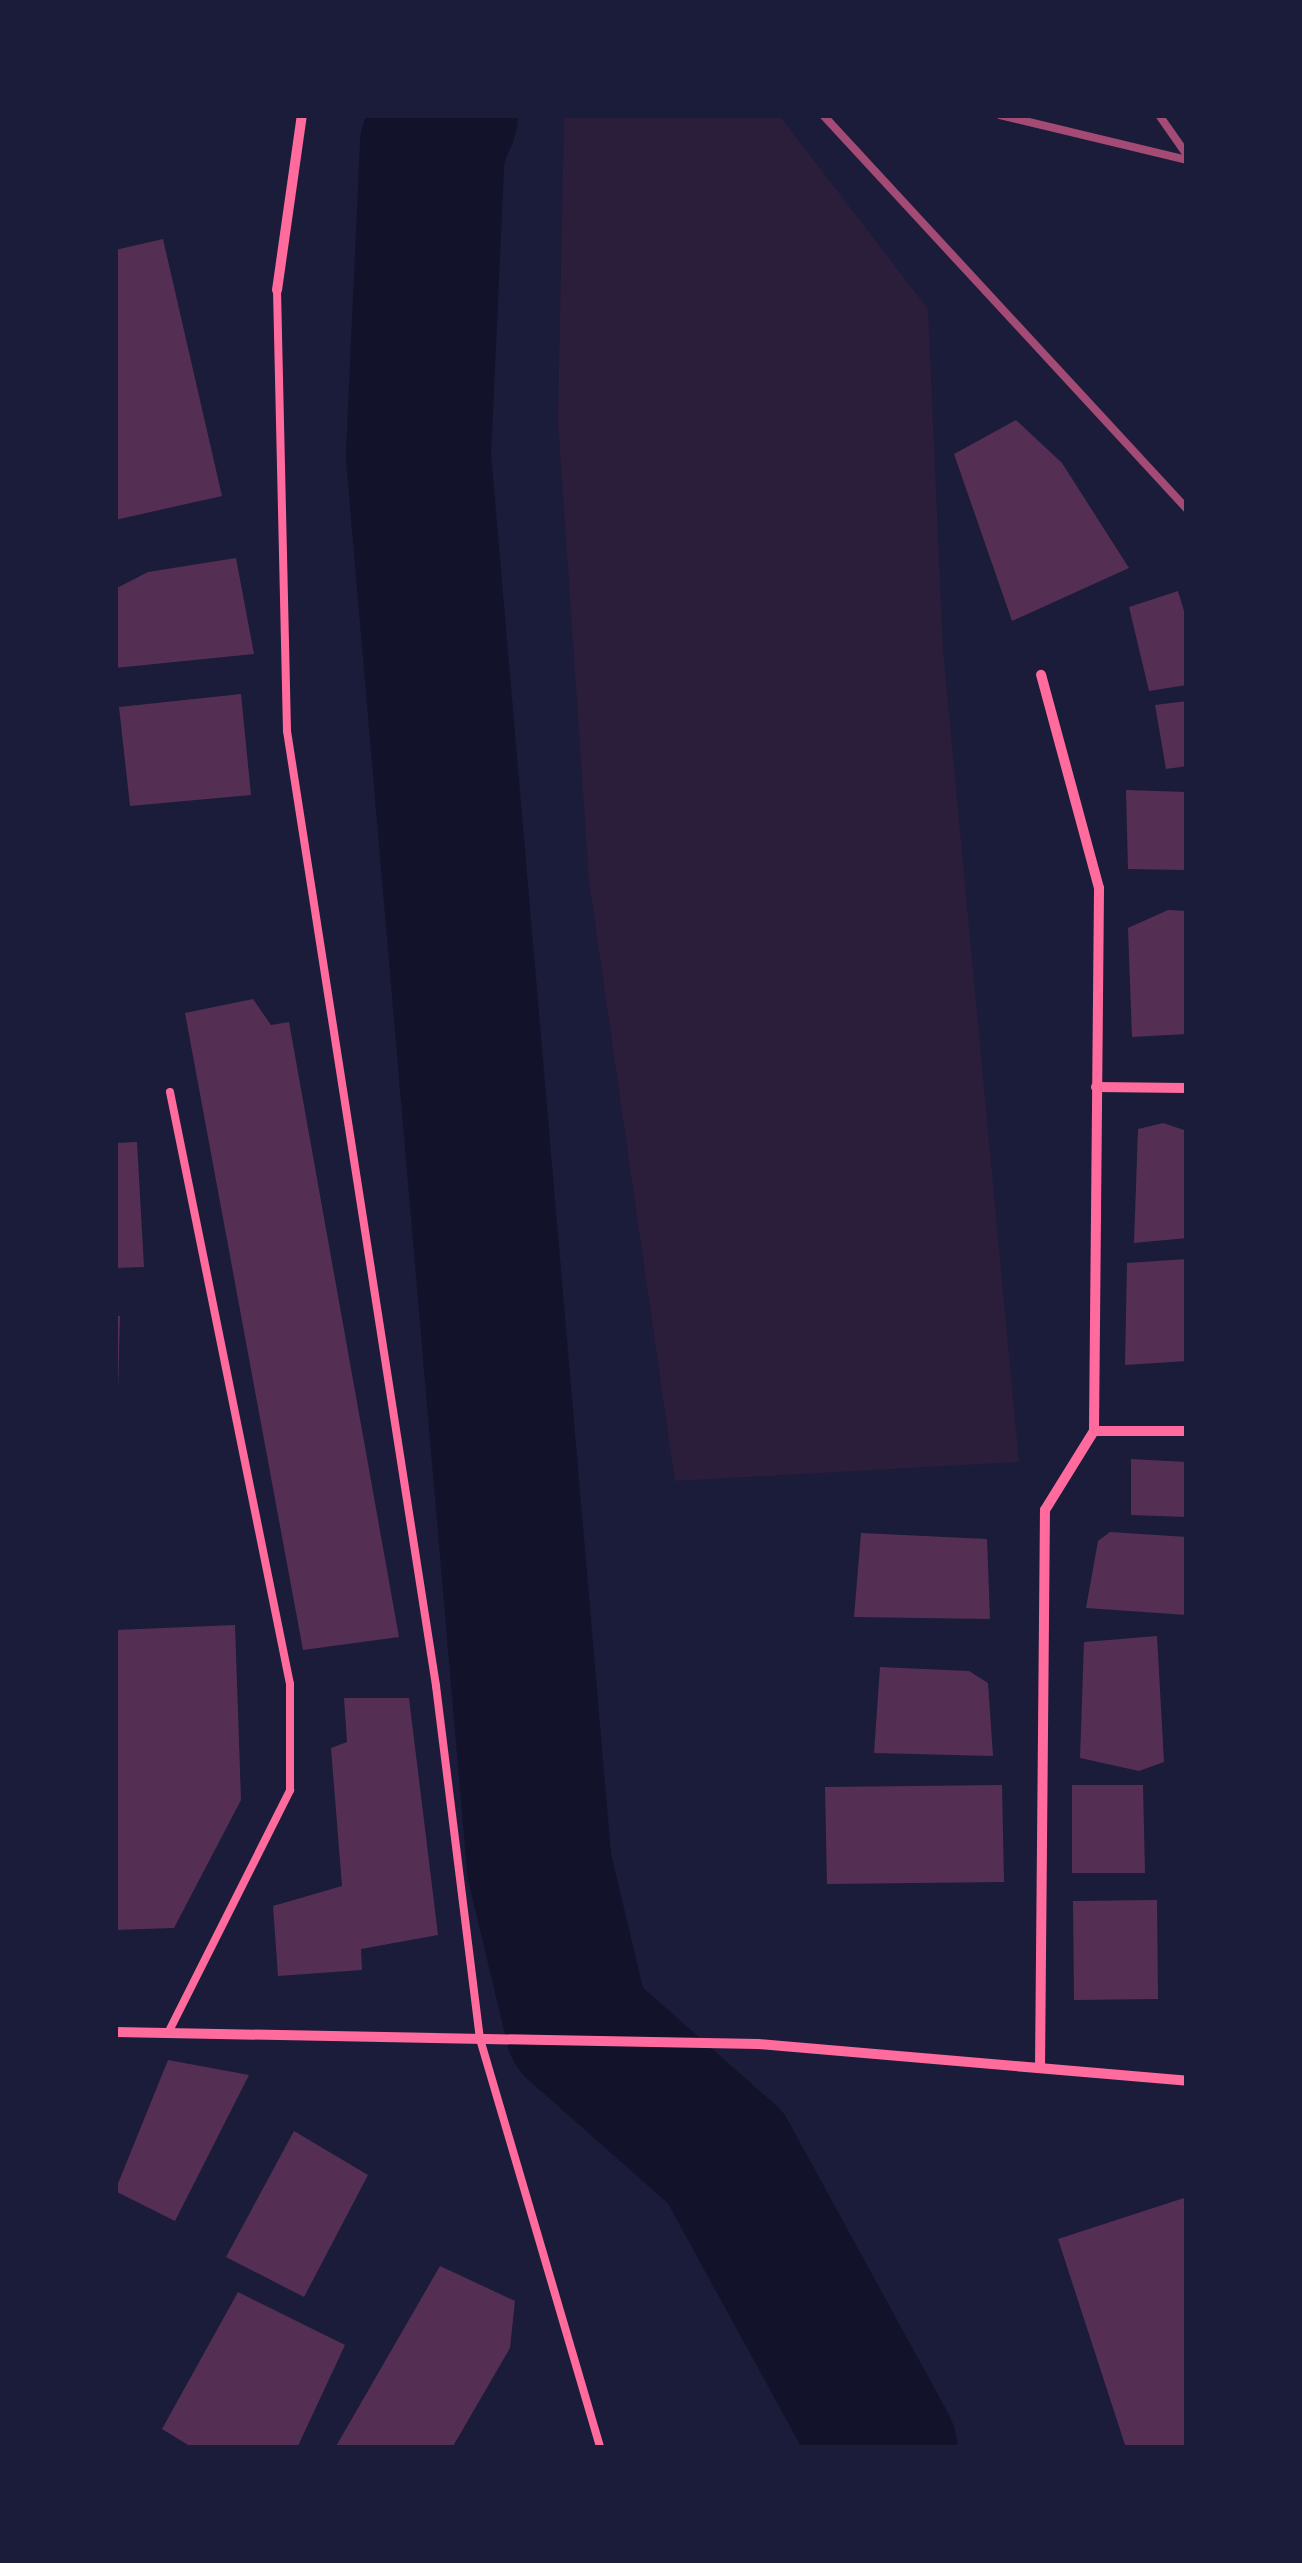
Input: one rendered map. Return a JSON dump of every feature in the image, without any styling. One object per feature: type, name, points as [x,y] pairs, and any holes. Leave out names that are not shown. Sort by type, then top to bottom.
[{"type":"street","points":[[277,290],[302,115]]},
{"type":"street","points":[[1040,2068],[1046,1510],[1094,1431],[1099,888],[1041,675]]},
{"type":"street","points":[[1096,1087],[1187,1088]]},
{"type":"street","points":[[1094,1431],[1187,1430]]},
{"type":"street","points":[[115,2032],[758,2044],[1187,2081]]},
{"type":"lane","points":[[277,290],[287,731],[436,1686],[480,2039],[600,2448]]},
{"type":"lane","points":[[168,2033],[290,1790],[290,1684],[170,1092]]},
{"type":"shaded area","points":[[564,115],[779,115],[928,309],[943,649],[1019,1462],[675,1481],[589,880],[558,420]]},
{"type":"building","points":[[163,239],[222,496],[115,520],[115,250]]},
{"type":"building","points":[[1016,420],[1062,463],[1129,568],[1012,621],[954,454]]},
{"type":"building","points":[[236,558],[254,654],[115,668],[115,589],[148,572]]},
{"type":"building","points":[[1178,591],[1187,621],[1187,685],[1149,691],[1129,607]]},
{"type":"building","points":[[241,694],[251,795],[130,806],[119,707]]},
{"type":"building","points":[[1187,701],[1187,766],[1166,769],[1155,705]]},
{"type":"building","points":[[1126,790],[1187,792],[1187,870],[1128,869]]},
{"type":"building","points":[[1168,910],[1187,911],[1187,1034],[1132,1037],[1128,928]]},
{"type":"building","points":[[253,999],[271,1025],[289,1022],[399,1637],[303,1650],[185,1013]]},
{"type":"building","points":[[1163,1123],[1187,1131],[1187,1238],[1134,1243],[1138,1129]]},
{"type":"building","points":[[137,1142],[144,1267],[115,1268],[115,1143]]},
{"type":"building","points":[[1187,1259],[1187,1361],[1125,1365],[1127,1263]]},
{"type":"building","points":[[115,1316],[120,1316],[118,1391],[115,1391]]},
{"type":"building","points":[[1131,1459],[1187,1462],[1187,1517],[1131,1515]]},
{"type":"building","points":[[1110,1532],[1187,1537],[1187,1615],[1086,1608],[1098,1541]]},
{"type":"building","points":[[861,1533],[987,1539],[990,1619],[854,1617]]},
{"type":"building","points":[[235,1625],[241,1800],[174,1928],[115,1930],[115,1630]]},
{"type":"building","points":[[1157,1636],[1164,1762],[1139,1771],[1080,1758],[1084,1642]]},
{"type":"building","points":[[880,1667],[969,1671],[988,1683],[993,1756],[874,1753]]},
{"type":"building","points":[[344,1698],[409,1698],[438,1935],[361,1949],[362,1970],[278,1976],[273,1906],[342,1886],[331,1748],[347,1742]]},
{"type":"building","points":[[1002,1785],[1004,1882],[827,1884],[825,1787]]},
{"type":"building","points":[[1072,1785],[1143,1785],[1145,1873],[1072,1873]]},
{"type":"building","points":[[1157,1900],[1158,1999],[1074,2000],[1073,1901]]},
{"type":"building","points":[[168,2060],[249,2075],[175,2221],[115,2191]]},
{"type":"building","points":[[294,2131],[368,2175],[304,2297],[226,2257]]},
{"type":"building","points":[[1187,2197],[1187,2448],[1126,2448],[1058,2239]]},
{"type":"building","points":[[440,2266],[515,2301],[510,2348],[452,2448],[335,2448]]},
{"type":"building","points":[[238,2292],[345,2345],[297,2448],[193,2448],[162,2429]]},
{"type":"waterway","points":[[445,115],[432,145],[418,456],[539,1866],[577,2026],[725,2157],[884,2448]]},
{"type":"railway","points":[[823,115],[1187,509]]},
{"type":"railway","points":[[1000,115],[1187,160]]},
{"type":"railway","points":[[1159,115],[1187,155]]}]
